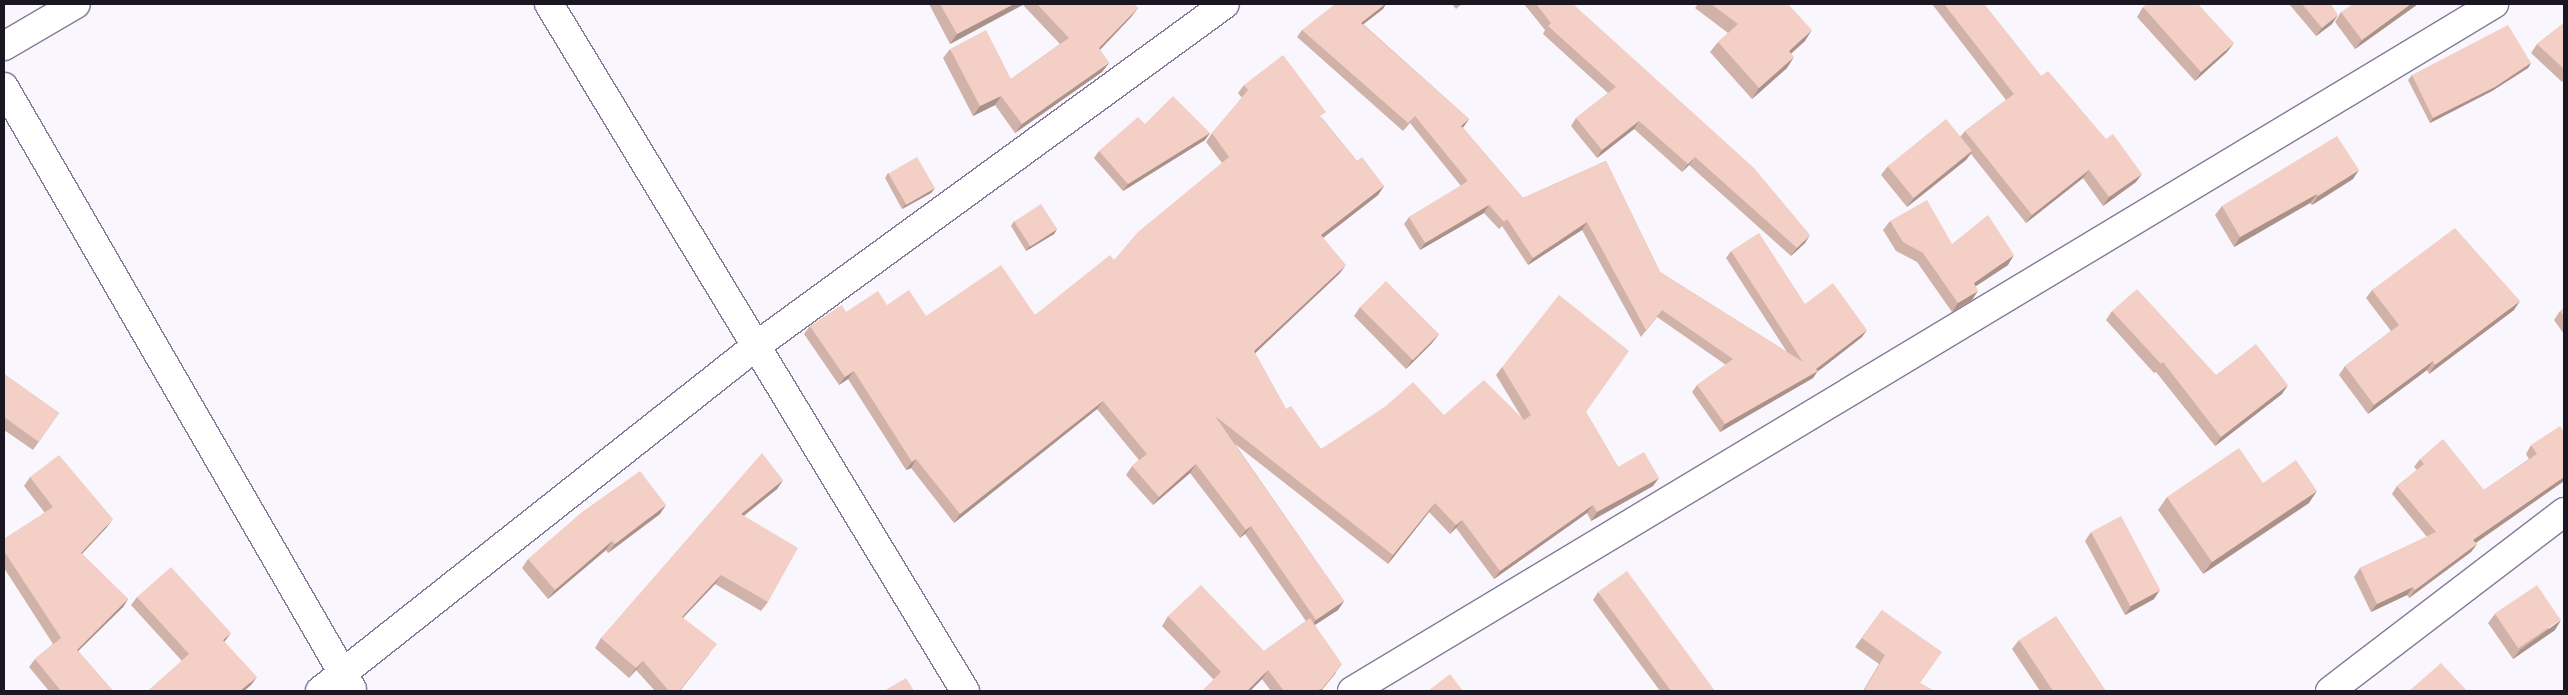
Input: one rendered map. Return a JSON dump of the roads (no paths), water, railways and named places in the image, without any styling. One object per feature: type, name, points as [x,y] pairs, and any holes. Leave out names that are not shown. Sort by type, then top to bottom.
[{"type":"street","points":[[4,46],[76,4]]},
{"type":"street","points":[[549,4],[965,691]]},
{"type":"street","points":[[320,691],[348,683],[756,346],[1226,4]]},
{"type":"street","points":[[1352,691],[2494,4]]},
{"type":"street","points":[[4,87],[348,683]]},
{"type":"street","points":[[2330,691],[2564,512]]}]
